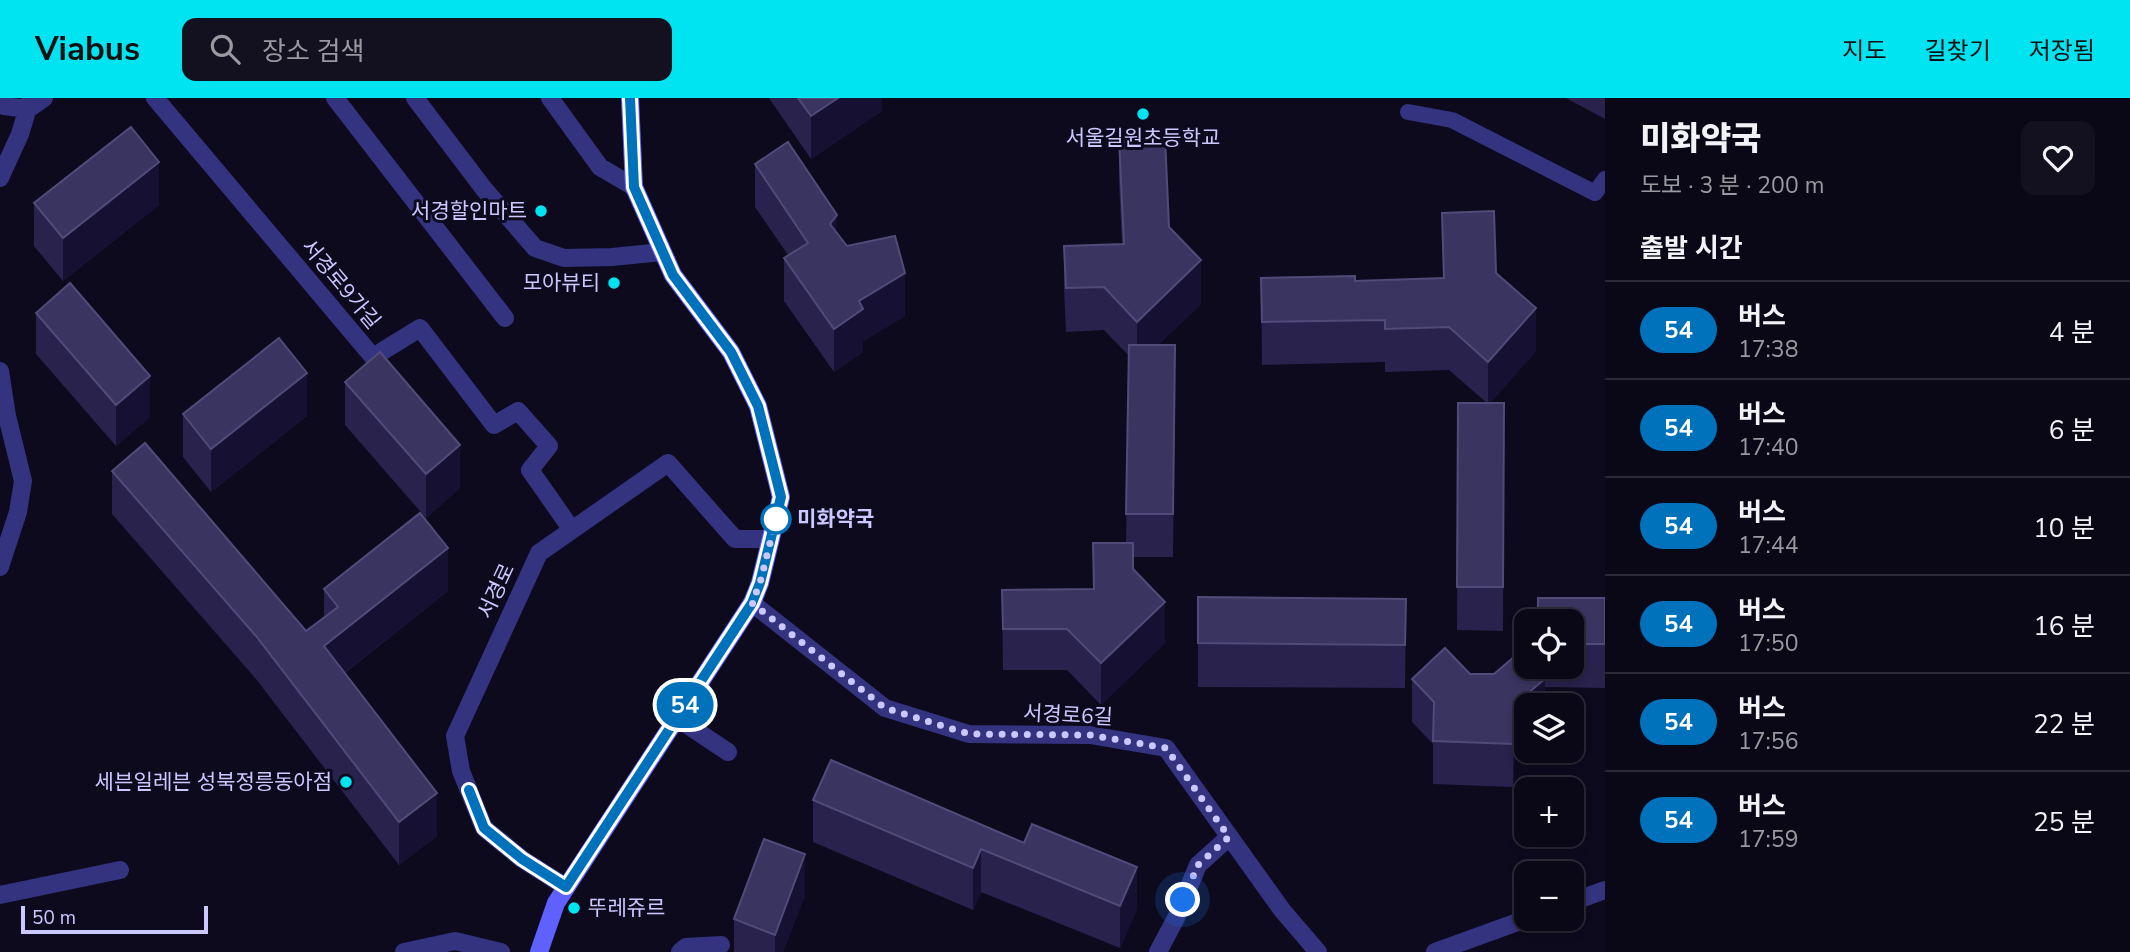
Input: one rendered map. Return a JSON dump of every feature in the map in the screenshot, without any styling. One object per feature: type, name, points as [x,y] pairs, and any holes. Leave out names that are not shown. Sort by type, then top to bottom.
[{"type":"street","points":[[0,100],[4,106],[29,104],[44,98]]},
{"type":"street","name":"서경로9가길","points":[[155,98],[373,357],[420,328],[494,425],[517,411],[549,446],[530,470],[572,530]]},
{"type":"street","points":[[335,98],[505,318]]},
{"type":"street","points":[[415,98],[484,189],[535,248],[564,258],[662,252]]},
{"type":"street","points":[[550,98],[600,167],[634,187]]},
{"type":"street","points":[[539,952],[556,903],[752,603],[760,583],[781,497],[758,406],[731,352],[673,275],[634,187],[630,98]]},
{"type":"street","points":[[0,178],[20,134],[29,104]]},
{"type":"street","points":[[0,371],[7,415],[23,481],[18,512],[6,525],[0,567]]},
{"type":"street","name":"서경로","points":[[566,887],[522,859],[484,828],[461,771],[455,736],[539,553],[668,463],[735,540],[771,539]]},
{"type":"street","name":"서경로6길","points":[[752,603],[885,708],[969,734],[1090,735],[1166,748],[1282,910],[1318,952]]},
{"type":"street","points":[[677,718],[728,752]]},
{"type":"street","points":[[1158,952],[1176,918],[1198,865],[1229,837]]},
{"type":"street","points":[[0,895],[120,870]]},
{"type":"street","points":[[1584,898],[1605,890]]},
{"type":"street","points":[[1435,952],[1514,923]]},
{"type":"street","points":[[404,952],[455,941],[501,952]]},
{"type":"street","points":[[680,952],[687,947],[721,945]]},
{"type":"lane","points":[[1408,112],[1452,120],[1595,193],[1605,179]]},
{"type":"building","points":[[798,98],[838,98],[811,116]]},
{"type":"building","points":[[131,127],[159,162],[63,238],[34,203]]},
{"type":"building","points":[[1165,137],[1169,227],[1201,260],[1137,322],[1104,287],[1066,288],[1064,246],[1124,244],[1119,139]]},
{"type":"building","points":[[788,142],[837,215],[830,224],[847,246],[895,236],[905,273],[859,301],[863,309],[834,329],[784,258],[808,243],[755,164]]},
{"type":"building","points":[[1494,211],[1496,273],[1536,308],[1488,362],[1449,327],[1385,329],[1385,320],[1262,322],[1261,278],[1355,276],[1355,281],[1444,278],[1442,213]]},
{"type":"building","points":[[70,283],[150,376],[116,405],[36,313]]},
{"type":"building","points":[[279,338],[307,373],[211,449],[183,414]]},
{"type":"building","points":[[1129,345],[1175,345],[1173,514],[1126,514]]},
{"type":"building","points":[[380,352],[460,445],[426,474],[345,382]]},
{"type":"building","points":[[1458,403],[1504,403],[1503,587],[1457,587]]},
{"type":"building","points":[[145,443],[306,631],[338,607],[324,589],[420,513],[448,548],[324,646],[437,793],[399,822],[256,636],[112,471]]},
{"type":"building","points":[[1093,543],[1133,543],[1133,569],[1165,602],[1101,663],[1067,629],[1003,629],[1002,590],[1094,589]]},
{"type":"building","points":[[1198,597],[1406,599],[1405,645],[1198,643]]},
{"type":"building","points":[[1538,598],[1605,598],[1605,644],[1584,644],[1584,609],[1538,609]]},
{"type":"building","points":[[1445,648],[1470,674],[1494,674],[1514,657],[1514,679],[1545,679],[1528,693],[1514,693],[1513,744],[1433,741],[1434,702],[1412,679]]},
{"type":"building","points":[[831,760],[1024,843],[1032,824],[1137,867],[1120,906],[981,849],[973,868],[813,800]]},
{"type":"building","points":[[764,839],[805,854],[775,935],[734,919]]},
{"type":"bus line","name":"54","points":[[469,790],[484,828],[522,859],[566,887],[752,603],[760,583],[781,497],[758,406],[731,352],[673,275],[634,187],[630,98]]},
{"type":"place","name":"서울길원초등학교","points":[[1143,114]]},
{"type":"place","name":"서경할인마트","points":[[541,211]]},
{"type":"place","name":"모아뷰티","points":[[614,283]]},
{"type":"place","name":"미화약국","points":[[776,519]]},
{"type":"place","name":"세븐일레븐 성북정릉동아점","points":[[346,782]]},
{"type":"place","name":"뚜레쥬르","points":[[574,908]]},
{"type":"route","points":[[776,519],[760,583],[752,603],[885,708],[969,734],[1090,735],[1166,748],[1229,837],[1198,865],[1183,900]]}]
